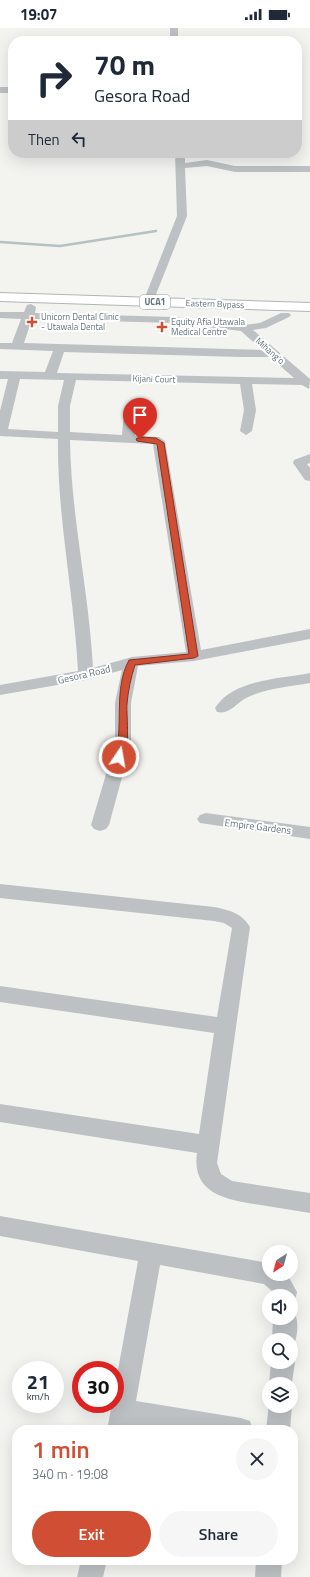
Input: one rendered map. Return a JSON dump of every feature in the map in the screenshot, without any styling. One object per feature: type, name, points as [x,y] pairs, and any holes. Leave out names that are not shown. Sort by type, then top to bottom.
[{"type":"main road","name":"Eastern Bypass","points":[[0,297],[310,307]]},
{"type":"main road","name":"Eastern Bypass","points":[[0,306],[30,312],[175,316],[238,314],[310,316]]},
{"type":"street","points":[[148,302],[182,216],[181,158]]},
{"type":"street","points":[[182,166],[207,163],[236,169],[310,169]]},
{"type":"street","points":[[0,315],[30,312],[17,346]]},
{"type":"street","points":[[238,314],[236,318],[238,324],[244,328]]},
{"type":"street","name":"Mihang'o","points":[[244,328],[262,326],[285,315]]},
{"type":"street","points":[[175,316],[244,328]]},
{"type":"street","name":"Mihang'o","points":[[244,328],[271,353],[309,384]]},
{"type":"street","points":[[0,346],[233,354],[271,353]]},
{"type":"street","points":[[50,376],[60,348]]},
{"type":"street","name":"Kijani Court","points":[[0,375],[309,384]]},
{"type":"street","points":[[15,375],[0,432],[156,440],[160,443],[194,656]]},
{"type":"street","points":[[71,376],[64,406],[64,451],[75,576],[84,637],[86,675]]},
{"type":"street","points":[[246,382],[250,410],[246,431]]},
{"type":"street","points":[[128,439],[130,412]]},
{"type":"street","points":[[310,458],[299,462],[310,477]]},
{"type":"street","name":"Gesora Road","points":[[0,690],[86,675],[132,662],[194,656],[310,634]]},
{"type":"street","points":[[100,824],[123,744],[123,703],[126,692],[126,682],[132,662]]},
{"type":"street","points":[[223,708],[230,700],[246,691],[310,678]]},
{"type":"street","name":"Empire Gardens","points":[[206,819],[310,833]]},
{"type":"street","points":[[0,891],[214,914],[228,916],[237,921],[241,928],[225,1026],[206,1162],[212,1180],[220,1187],[231,1191],[310,1203]]},
{"type":"street","points":[[0,994],[225,1026]]},
{"type":"street","points":[[0,1113],[208,1145]]},
{"type":"street","points":[[0,1226],[262,1273]]},
{"type":"street","points":[[151,1253],[121,1421],[174,1425]]},
{"type":"street","points":[[278,1425],[279,1413]]},
{"type":"street","points":[[90,1577],[93,1565]]},
{"type":"street","points":[[268,1577],[269,1565]]},
{"type":"waterway","points":[[0,242],[60,246],[156,231]]},
{"type":"place","name":"Unicorn Dental Clinic - Utawala Dental","points":[[32,322]]},
{"type":"place","name":"Equity Afia Utawala Medical Centre","points":[[162,327]]},
{"type":"route","points":[[119,757],[123,744],[123,703],[126,692],[126,682],[132,662],[194,656],[160,443],[156,440],[140,439]]}]
